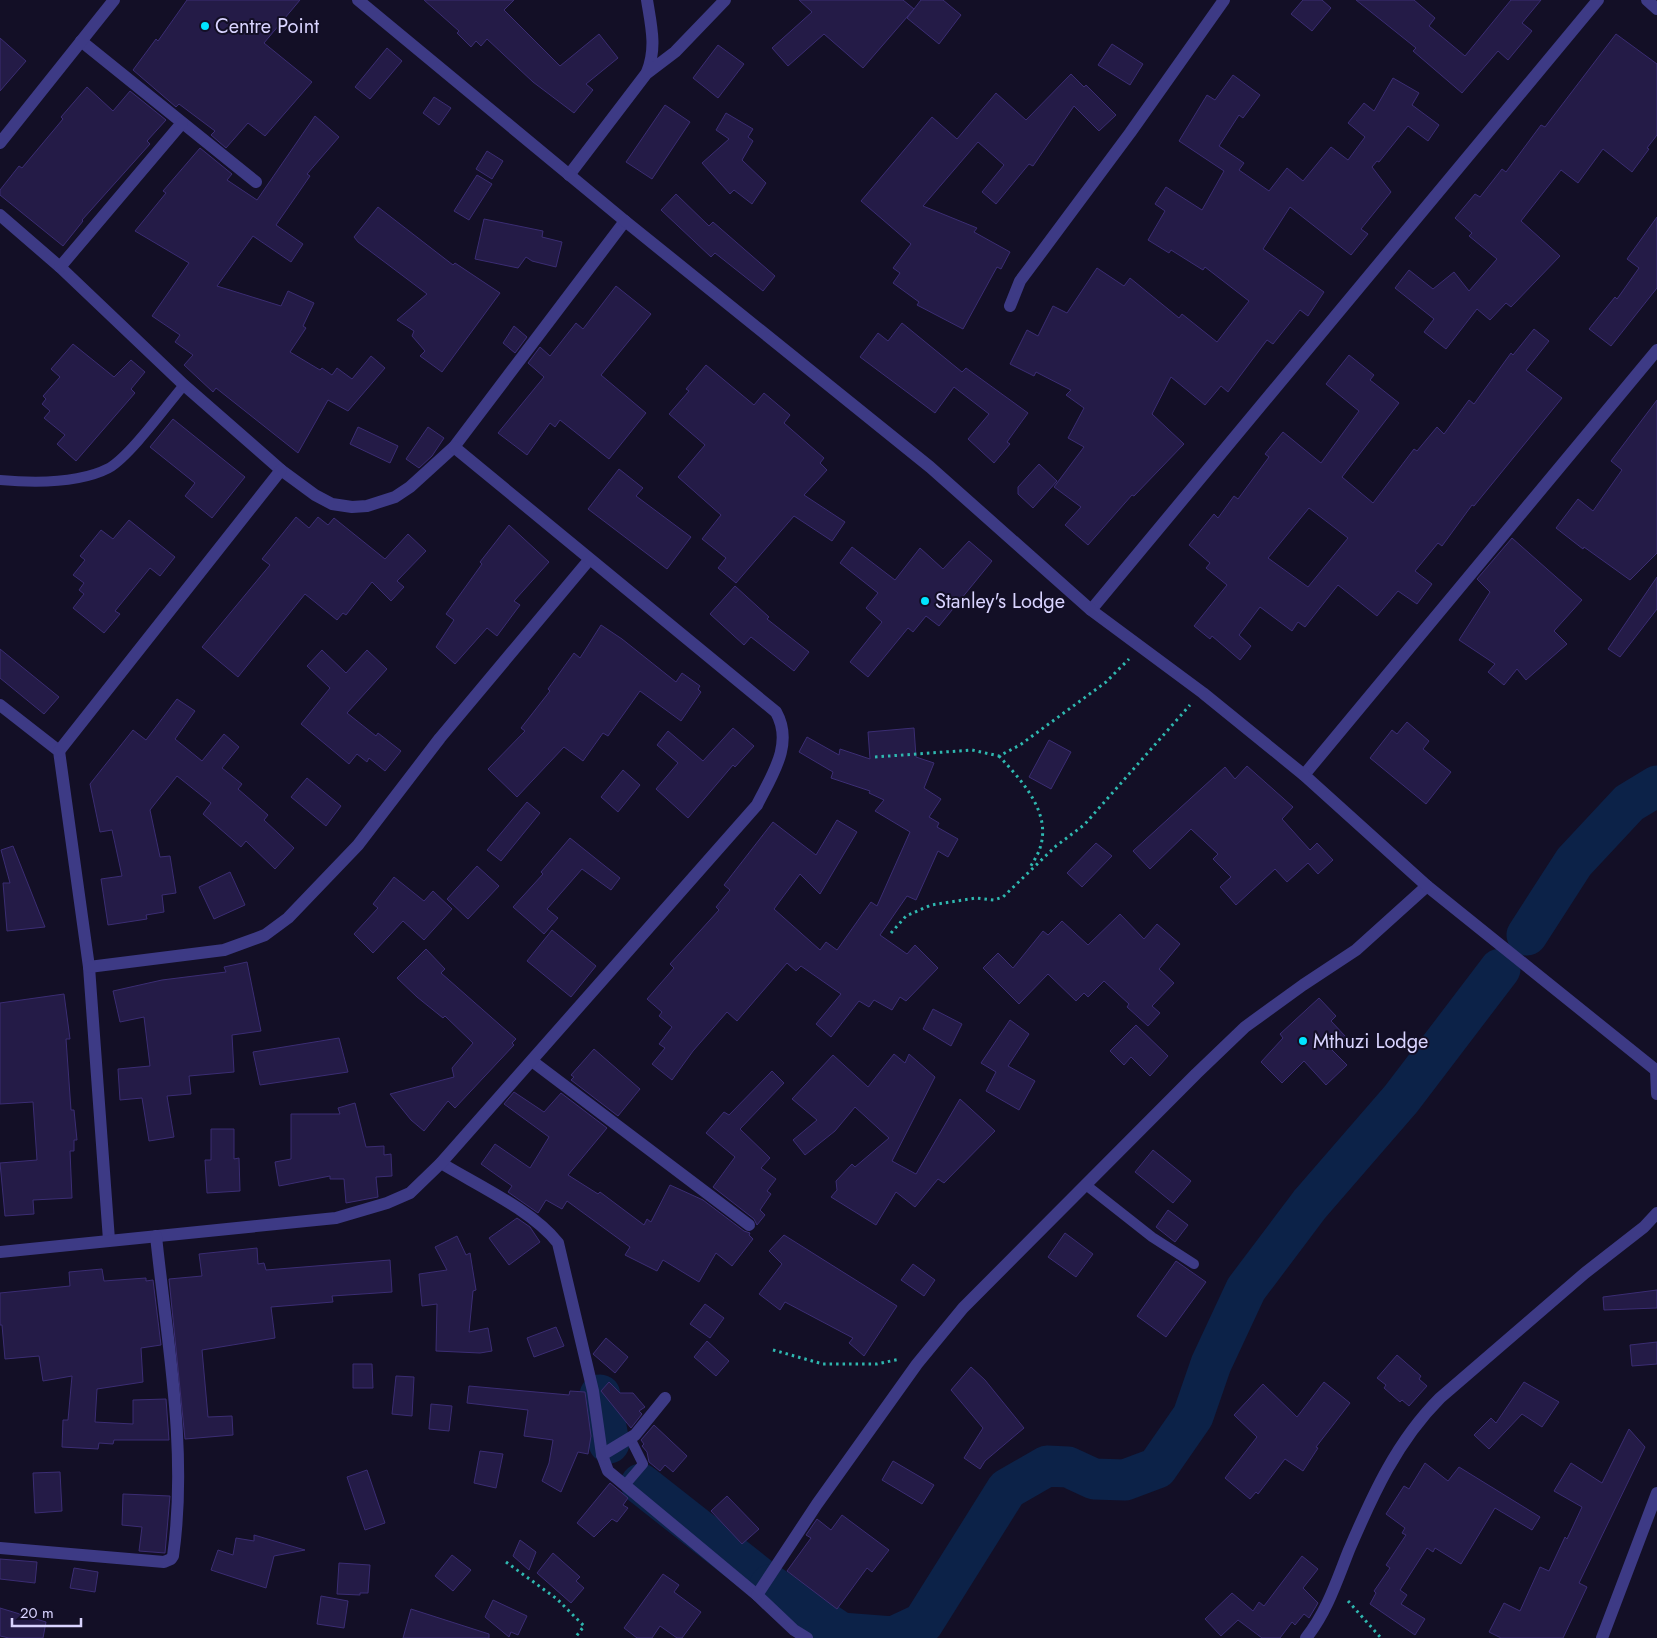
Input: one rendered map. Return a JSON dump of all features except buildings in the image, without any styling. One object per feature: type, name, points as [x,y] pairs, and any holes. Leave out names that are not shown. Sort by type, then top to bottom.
[{"type":"street","points":[[0,143],[114,0]]},
{"type":"street","points":[[358,0],[625,221],[930,467],[1091,610],[1203,693],[1304,775],[1427,886],[1657,1070],[1657,1094]]},
{"type":"street","points":[[569,175],[646,74],[653,58],[653,42],[647,0]]},
{"type":"street","points":[[646,74],[675,52],[725,0]]},
{"type":"street","points":[[1010,306],[1025,274],[1130,133],[1224,0]]},
{"type":"street","points":[[1091,610],[1598,0]]},
{"type":"street","points":[[1646,0],[1657,9]]},
{"type":"street","points":[[81,41],[256,182]]},
{"type":"street","points":[[60,267],[182,123]]},
{"type":"street","points":[[0,215],[60,267],[184,385],[282,470],[315,495],[332,504],[352,507],[367,506],[395,497],[410,487],[454,447],[625,221]]},
{"type":"street","points":[[1304,775],[1657,350]]},
{"type":"street","points":[[0,1252],[336,1218],[387,1203],[410,1193],[441,1163],[757,805],[781,757],[783,727],[776,712],[454,447]]},
{"type":"street","points":[[58,751],[282,470]]},
{"type":"street","points":[[89,967],[224,950],[266,935],[288,918],[358,845],[440,738],[589,560]]},
{"type":"street","points":[[0,705],[58,751],[89,967],[109,1240]]},
{"type":"street","points":[[756,1595],[817,1504],[917,1364],[963,1308],[1245,1027],[1303,984],[1356,950],[1427,886]]},
{"type":"street","points":[[532,1061],[749,1225]]},
{"type":"street","points":[[441,1163],[530,1216],[547,1229],[558,1243],[593,1391],[602,1455],[608,1470],[756,1595],[791,1634],[807,1638]]},
{"type":"street","points":[[1306,1638],[1314,1628],[1332,1594],[1386,1470],[1420,1418],[1440,1398],[1585,1273],[1644,1227],[1657,1213]]},
{"type":"street","points":[[0,1548],[164,1562],[173,1556],[179,1512],[178,1446],[156,1236]]},
{"type":"street","points":[[602,1455],[630,1438],[665,1398]]},
{"type":"street","points":[[1602,1638],[1657,1493]]},
{"type":"lane","points":[[0,480],[42,481],[68,479],[90,475],[110,467],[123,457],[184,385]]},
{"type":"lane","points":[[1086,1184],[1152,1237],[1194,1264]]},
{"type":"lane","points":[[626,1485],[643,1464],[630,1438]]},
{"type":"path","points":[[999,756],[1020,745],[1106,682],[1142,647]]},
{"type":"path","points":[[891,933],[906,916],[931,905],[976,898],[994,900],[1004,897],[1027,872],[1056,846],[1084,825],[1137,763],[1203,693]]},
{"type":"path","points":[[875,757],[972,750],[999,756],[1029,791],[1038,810],[1042,828],[1040,848],[1027,872]]},
{"type":"path","points":[[773,1350],[823,1364],[877,1364],[897,1358],[917,1364]]},
{"type":"path","points":[[506,1562],[557,1599],[584,1626],[575,1638]]},
{"type":"path","points":[[1332,1594],[1345,1598],[1381,1638]]},
{"type":"waterway","points":[[1527,935],[1574,862],[1629,803],[1657,786]]},
{"type":"waterway","points":[[770,1585],[841,1633],[893,1637],[923,1623],[1007,1489],[1047,1466],[1068,1467],[1094,1479],[1125,1480],[1157,1468],[1193,1416],[1211,1364],[1246,1289],[1310,1204],[1401,1099],[1500,969]]},
{"type":"waterway","points":[[600,1395],[609,1443]]},
{"type":"waterway","points":[[641,1484],[759,1577]]},
{"type":"place","name":"Centre Point","points":[[205,26]]},
{"type":"place","name":"Stanley's Lodge","points":[[925,601]]},
{"type":"place","name":"Mthuzi Lodge","points":[[1303,1041]]}]
